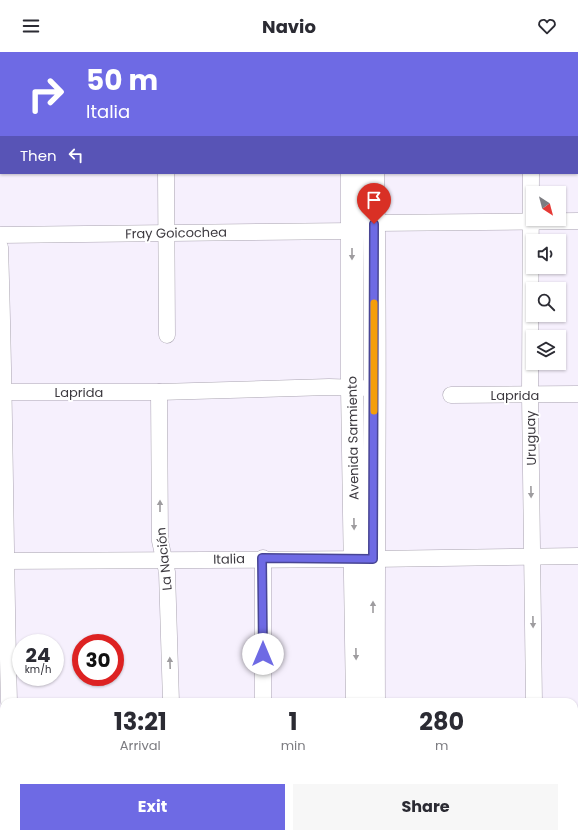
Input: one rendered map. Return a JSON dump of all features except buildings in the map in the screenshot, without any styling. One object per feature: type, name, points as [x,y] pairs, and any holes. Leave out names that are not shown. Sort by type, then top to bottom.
[{"type":"main road","name":"Avenida Sarmiento","points":[[352,174],[352,388],[374,698]]},
{"type":"main road","name":"Avenida Sarmiento","points":[[357,698],[364,559],[375,389],[373,174]]},
{"type":"street","points":[[166,174],[167,335]]},
{"type":"street","name":"Uruguay","points":[[531,174],[531,186]]},
{"type":"street","points":[[374,224],[526,221]]},
{"type":"street","points":[[566,221],[578,221]]},
{"type":"street","name":"Uruguay","points":[[531,226],[530,395],[534,698]]},
{"type":"street","name":"Fray Goicochea","points":[[0,235],[352,230]]},
{"type":"street","points":[[0,248],[3,561],[9,698]]},
{"type":"street","name":"Laprida","points":[[2,392],[159,392],[352,388],[375,389]]},
{"type":"street","name":"La Nación","points":[[159,392],[160,541],[167,572],[172,698]]},
{"type":"street","name":"Laprida","points":[[451,395],[578,394]]},
{"type":"street","name":"Italia","points":[[3,561],[578,556]]},
{"type":"street","points":[[262,558],[263,698]]},
{"type":"slow traffic","points":[[374,303],[374,411]]},
{"type":"route","points":[[263,654],[262,558],[373,559],[375,389],[374,224]]}]
